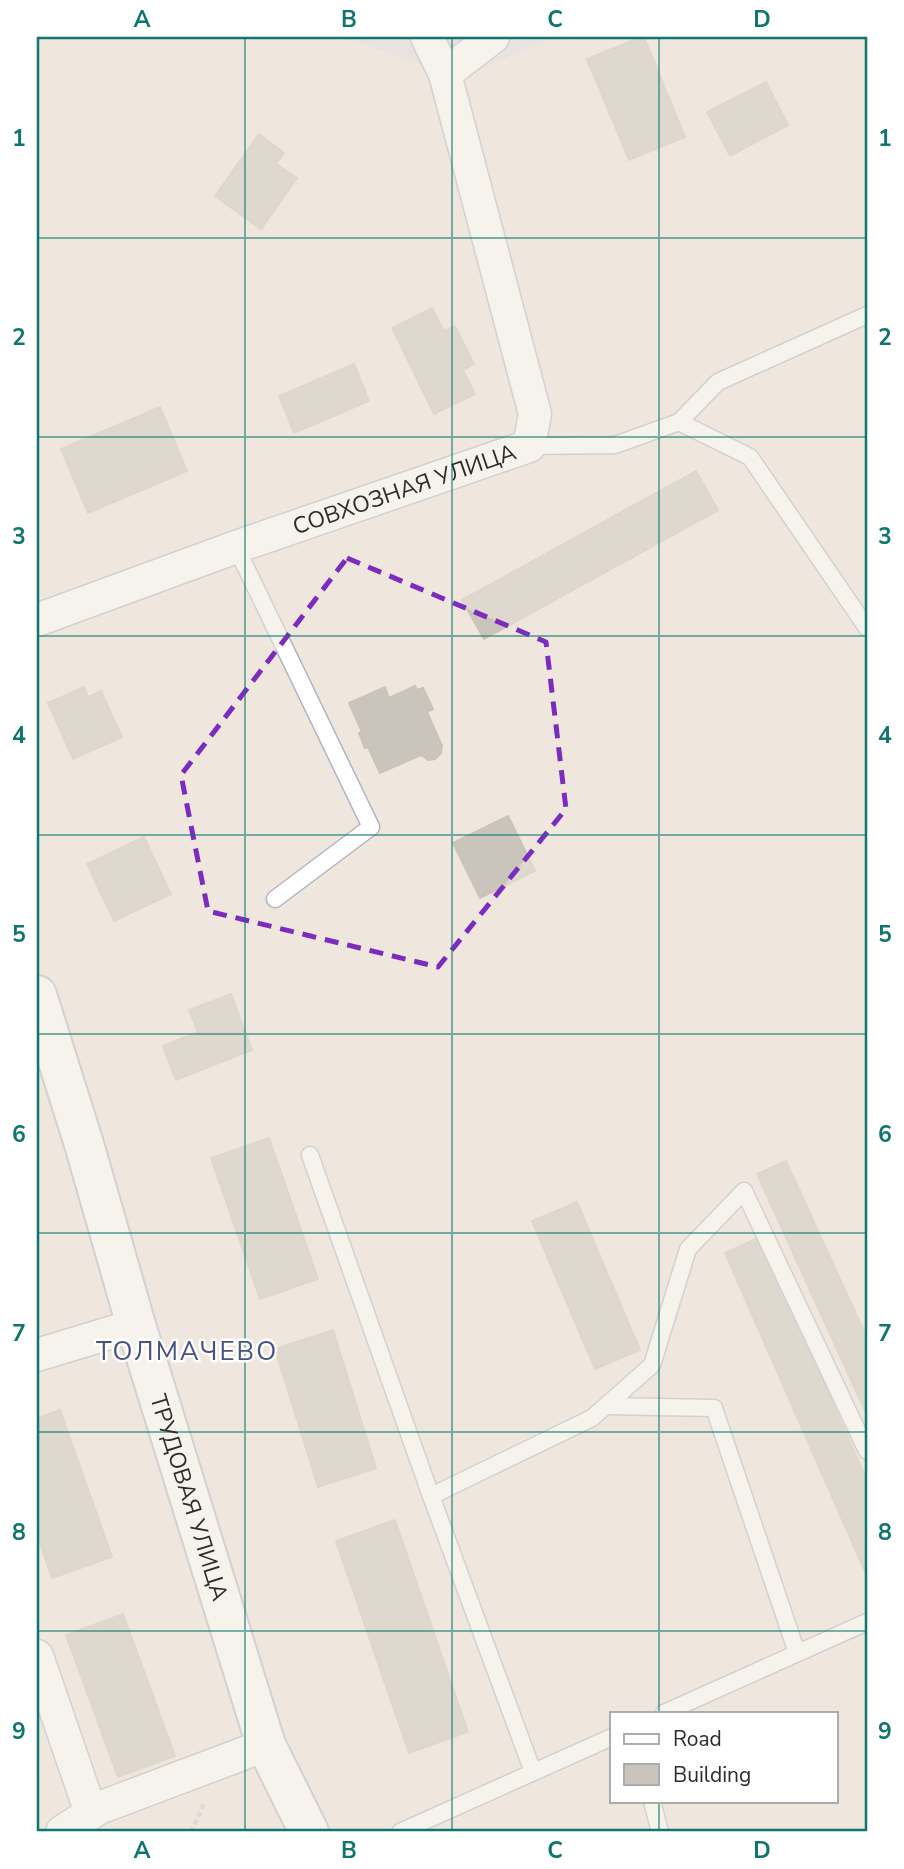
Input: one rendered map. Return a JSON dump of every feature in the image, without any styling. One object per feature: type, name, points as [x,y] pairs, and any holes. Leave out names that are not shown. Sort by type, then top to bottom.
[{"type":"street","name":"СОВХОЗНАЯ УЛИЦА","points":[[37,621],[236,547],[529,446],[535,414],[445,74],[428,37]]},
{"type":"street","points":[[445,74],[493,37]]},
{"type":"street","name":"ТРУДОВАЯ УЛИЦА","points":[[38,1000],[84,1144],[135,1325],[266,1745],[309,1832]]},
{"type":"street","points":[[37,1354],[135,1325]]},
{"type":"street","points":[[37,1656],[91,1813]]},
{"type":"street","points":[[61,1832],[110,1804],[266,1745]]},
{"type":"lane","points":[[529,446],[615,444],[678,422],[718,382],[867,315]]},
{"type":"lane","points":[[678,422],[750,457],[867,628]]},
{"type":"lane","points":[[236,547],[371,828],[275,899]]},
{"type":"lane","points":[[310,1155],[431,1496],[533,1772]]},
{"type":"lane","points":[[431,1496],[592,1418],[652,1365],[688,1249],[744,1191],[867,1451]]},
{"type":"lane","points":[[606,1405],[714,1408],[797,1653]]},
{"type":"lane","points":[[665,1712],[867,1622]]},
{"type":"lane","points":[[400,1832],[610,1738]]},
{"type":"lane","points":[[652,1802],[660,1832]]},
{"type":"highlighted area","points":[[347,558],[546,642],[566,809],[438,967],[208,911],[181,775]]},
{"type":"shaded area","points":[[343,37],[555,37],[459,78]]},
{"type":"building","points":[[644,37],[685,137],[629,160],[587,59]]},
{"type":"building","points":[[766,82],[788,125],[730,156],[707,112]]},
{"type":"building","points":[[259,134],[284,153],[276,164],[297,178],[261,229],[215,196]]},
{"type":"building","points":[[432,308],[444,331],[455,326],[474,364],[463,370],[475,394],[434,414],[392,328]]},
{"type":"building","points":[[354,364],[369,401],[294,433],[279,396]]},
{"type":"building","points":[[160,407],[187,471],[88,513],[61,449]]},
{"type":"building","points":[[696,471],[718,510],[484,639],[462,600]]},
{"type":"building","points":[[415,686],[417,690],[423,688],[433,709],[427,712],[442,746],[441,753],[435,759],[428,760],[421,755],[380,773],[368,747],[365,748],[359,733],[362,732],[349,703],[385,687],[389,698]]},
{"type":"building","points":[[84,687],[88,697],[101,691],[122,737],[73,759],[48,703]]},
{"type":"building","points":[[508,816],[535,871],[480,898],[453,843]]},
{"type":"building","points":[[144,837],[171,894],[114,921],[87,864]]},
{"type":"building","points":[[231,994],[252,1050],[176,1080],[163,1046],[198,1032],[189,1010]]},
{"type":"building","points":[[269,1138],[318,1279],[260,1299],[211,1158]]},
{"type":"building","points":[[786,1161],[867,1338],[867,1415],[757,1174]]},
{"type":"building","points":[[577,1202],[640,1350],[595,1369],[532,1221]]},
{"type":"building","points":[[760,1237],[867,1481],[866,1574],[725,1253]]},
{"type":"building","points":[[333,1330],[376,1468],[318,1487],[275,1349]]},
{"type":"building","points":[[60,1410],[112,1557],[52,1578],[37,1534],[37,1418]]},
{"type":"building","points":[[395,1520],[468,1732],[409,1753],[336,1541]]},
{"type":"building","points":[[123,1614],[175,1756],[118,1777],[66,1635]]},
{"type":"district","name":"ТОЛМАЧЕВО","points":[[187,1351]]}]
